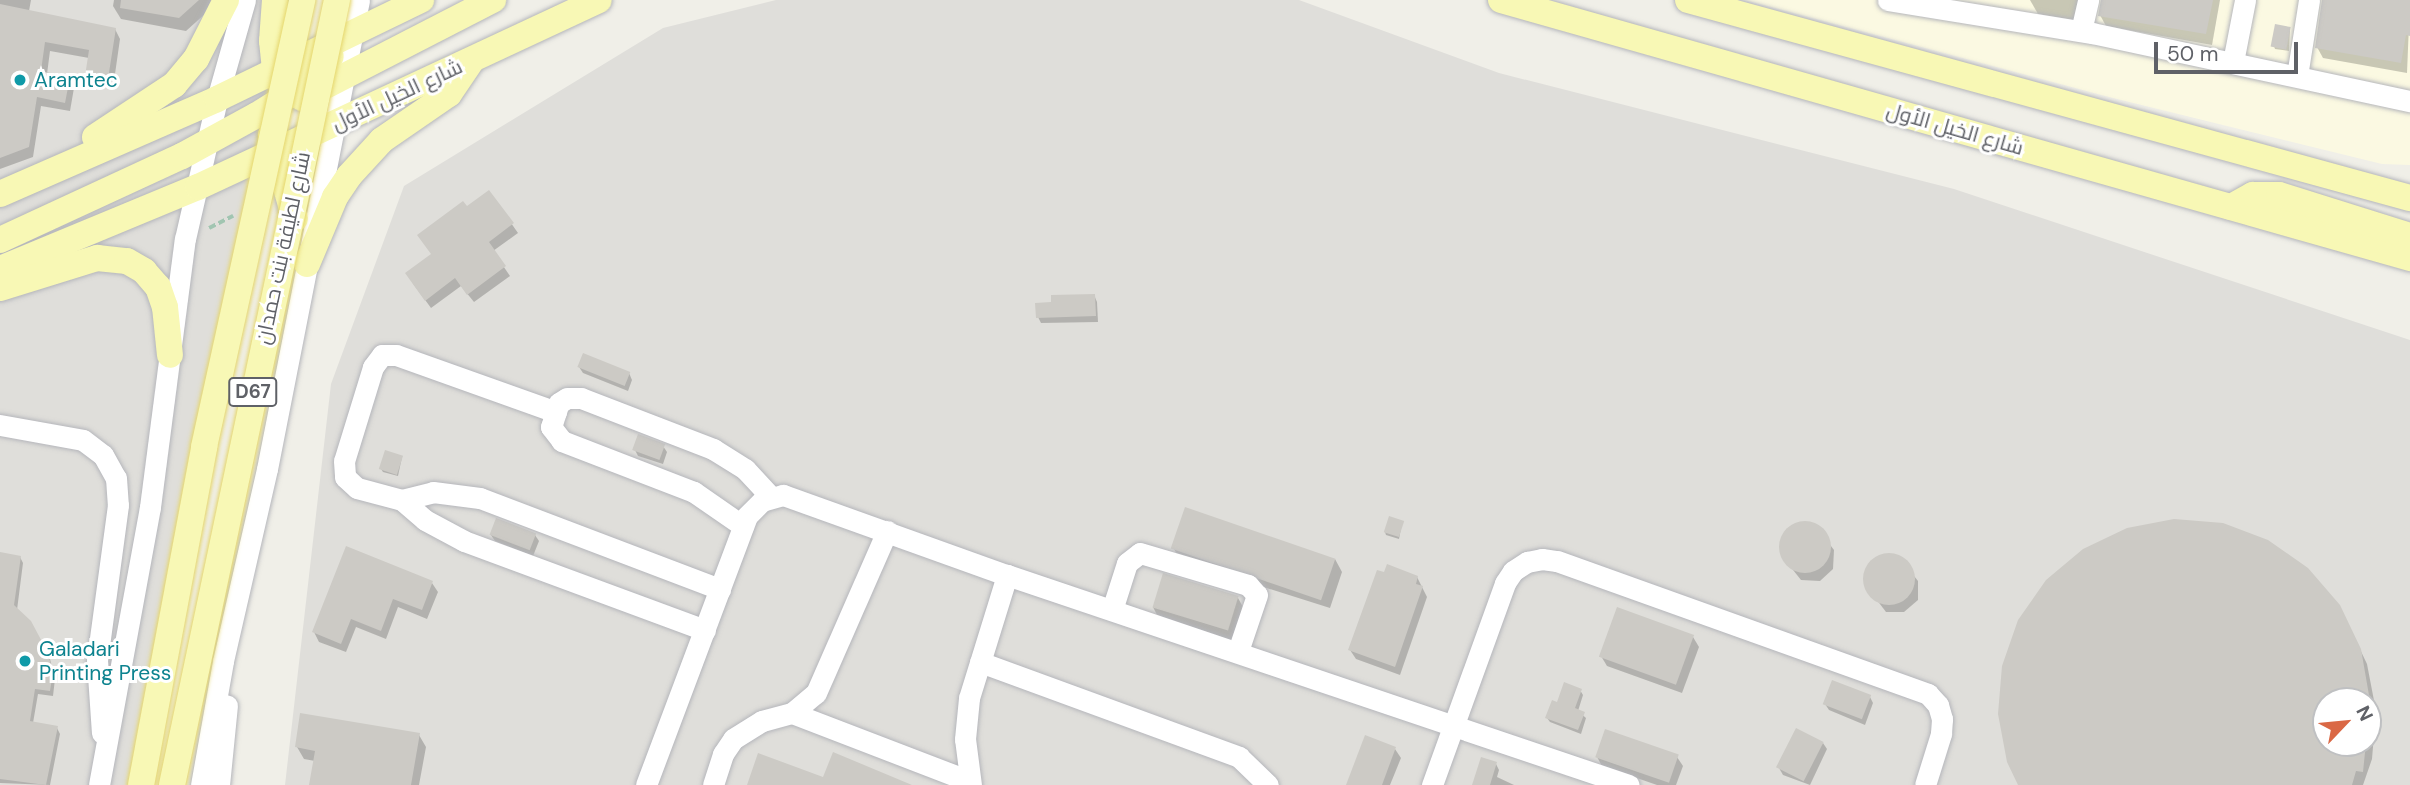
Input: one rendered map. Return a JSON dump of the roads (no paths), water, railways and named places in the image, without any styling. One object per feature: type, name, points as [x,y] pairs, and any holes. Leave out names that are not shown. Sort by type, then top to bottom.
[{"type":"main road","points":[[78,158],[97,135],[174,85],[196,59],[226,0]]},
{"type":"main road","points":[[275,0],[272,41],[275,69],[290,99],[305,113],[334,124]]},
{"type":"main road","name":"شارع لطيفة بنت حمدان","points":[[141,785],[204,447],[302,0]]},
{"type":"main road","name":"شارع لطيفة بنت حمدان","points":[[172,785],[337,0]]},
{"type":"main road","points":[[0,194],[217,99],[421,0]]},
{"type":"main road","points":[[0,240],[260,118],[290,99],[345,76],[493,0]]},
{"type":"main road","name":"شارع الخيل الأول","points":[[0,269],[198,187],[599,0]]},
{"type":"main road","name":"شارع الخيل الأول","points":[[1500,0],[2410,258]]},
{"type":"main road","points":[[1688,0],[2410,198]]},
{"type":"main road","points":[[290,99],[354,32]]},
{"type":"main road","points":[[307,264],[335,197],[349,176],[382,140],[449,94],[472,60]]},
{"type":"main road","points":[[217,99],[232,101],[260,118],[275,150],[307,264]]},
{"type":"main road","points":[[198,187],[260,118]]},
{"type":"main road","points":[[2231,207],[2253,195],[2279,195],[2410,236]]},
{"type":"main road","points":[[0,288],[97,258],[127,261],[144,271],[158,287],[165,307],[170,355]]},
{"type":"street","points":[[99,785],[150,508],[178,277],[217,99],[245,0]]},
{"type":"street","name":"شارع لطيفة بنت حمدان","points":[[201,785],[223,662],[267,469],[359,0]]},
{"type":"street","points":[[1888,0],[1982,7],[2081,31],[2410,101]]},
{"type":"street","points":[[2081,31],[2088,0]]},
{"type":"street","points":[[2233,62],[2245,0]]},
{"type":"street","points":[[2297,76],[2309,0]]},
{"type":"street","points":[[556,412],[396,355],[382,355],[373,367],[343,469],[345,477],[358,488],[402,500],[425,520],[457,538],[705,629]]},
{"type":"street","points":[[743,526],[694,492],[562,441],[551,427],[559,403],[567,398],[581,398],[713,449],[746,469],[771,496]]},
{"type":"street","points":[[0,425],[83,440],[103,455],[116,478],[118,505],[97,660],[105,756]]},
{"type":"street","points":[[402,500],[433,492],[480,498],[720,589]]},
{"type":"street","points":[[646,785],[743,526],[753,507],[771,496],[795,497],[1007,575],[1455,723],[1629,785]]},
{"type":"street","points":[[713,785],[723,754],[733,740],[762,721],[792,713],[816,693],[887,531]]},
{"type":"street","points":[[1112,610],[1127,563],[1140,553],[1248,585],[1257,595],[1238,652]]},
{"type":"street","points":[[1432,785],[1505,583],[1513,571],[1527,562],[1542,559],[1583,570],[1928,694],[1938,705],[1942,719],[1941,734],[1925,785]]},
{"type":"street","points":[[792,713],[970,783],[966,718],[1007,575]]},
{"type":"street","points":[[219,785],[227,708],[223,662]]},
{"type":"street","points":[[980,662],[1239,757],[1268,785]]},
{"type":"place","name":"Aramtec","points":[[20,80]]},
{"type":"place","name":"Galadari Printing Press","points":[[25,661]]}]
